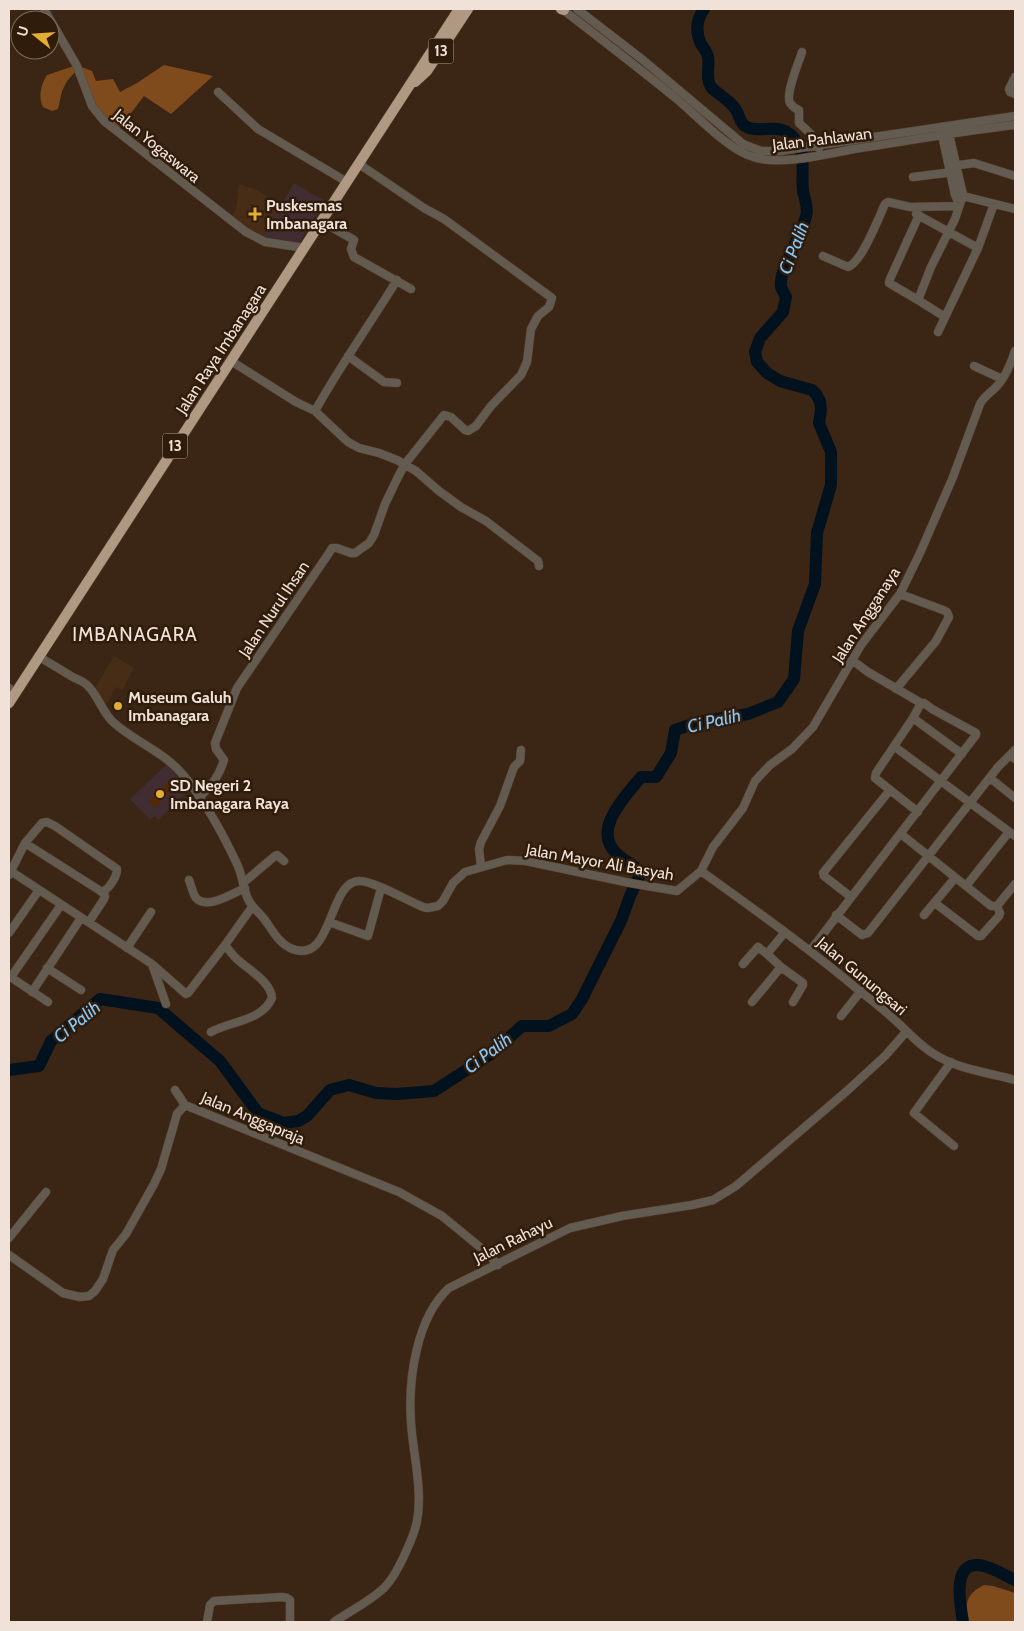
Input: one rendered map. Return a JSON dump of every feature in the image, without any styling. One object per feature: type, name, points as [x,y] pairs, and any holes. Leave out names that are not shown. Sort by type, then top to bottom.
[{"type":"highway","name":"Jalan Raya Imbanagara","points":[[11,695],[231,361],[346,182],[360,164],[459,9]]},
{"type":"highway","name":"Jalan Raya Imbanagara","points":[[409,88],[427,71],[468,9]]},
{"type":"street","name":"Jalan Yogaswara","points":[[44,9],[77,66],[92,106],[104,122],[246,232],[265,242],[304,248]]},
{"type":"street","name":"Jalan Pahlawan","points":[[563,9],[680,97]]},
{"type":"street","name":"Jalan Pahlawan","points":[[577,9],[725,136],[735,149],[756,158],[766,160],[820,155],[945,133],[1015,116]]},
{"type":"street","points":[[802,52],[789,92],[789,100],[790,104],[799,110],[799,123],[814,137],[820,155]]},
{"type":"street","points":[[1015,76],[1009,89],[1010,92],[1015,94]]},
{"type":"street","points":[[218,92],[258,129],[346,182]]},
{"type":"street","name":"Jalan Pahlawan","points":[[988,124],[1015,125]]},
{"type":"street","name":"Jalan Pahlawan","points":[[725,136],[753,149],[768,152],[945,133]]},
{"type":"street","points":[[918,300],[931,267],[955,219],[959,205],[959,195],[945,133]]},
{"type":"street","points":[[913,177],[974,163],[1015,176]]},
{"type":"street","points":[[360,164],[418,204],[444,219],[552,298],[549,307],[538,316],[531,329],[527,362],[521,376],[495,402],[476,426],[468,431],[451,417],[444,415],[406,464]]},
{"type":"street","points":[[959,195],[1015,209]]},
{"type":"street","points":[[823,256],[848,267],[852,266],[863,249],[885,204],[888,202],[905,206],[959,205]]},
{"type":"street","points":[[938,332],[978,248],[994,204]]},
{"type":"street","points":[[905,206],[948,233],[978,248]]},
{"type":"street","points":[[919,216],[890,279],[890,284],[945,317]]},
{"type":"street","points":[[321,221],[354,240],[351,249],[354,256],[411,289]]},
{"type":"street","points":[[315,411],[397,280]]},
{"type":"street","name":"Jalan Angganaya","points":[[700,871],[713,846],[743,808],[755,781],[770,765],[792,749],[813,727],[866,636],[900,594],[953,477],[980,404],[1002,379],[1015,355]]},
{"type":"street","points":[[348,356],[386,383],[397,383]]},
{"type":"street","points":[[231,361],[296,402],[315,411],[348,442],[359,448],[379,453],[406,464],[446,496],[486,521],[522,547],[538,561],[539,566]]},
{"type":"street","points":[[974,366],[1002,379]]},
{"type":"street","name":"Jalan Nurul Ihsan","points":[[199,797],[219,776],[222,768],[224,760],[216,749],[215,743],[237,688],[332,548],[351,553],[369,544],[391,490],[406,464]]},
{"type":"street","points":[[896,689],[936,640],[948,617],[948,612],[900,594]]},
{"type":"street","name":"Jalan Mayor Ali Basyah","points":[[38,656],[87,684],[112,721],[169,759],[184,776],[219,828],[238,867],[252,907],[284,944],[299,950],[309,949],[322,938],[340,898],[348,884],[352,882],[372,883],[423,907],[432,908],[438,906],[443,901],[453,883],[461,875],[481,866],[507,860],[526,861],[677,891],[700,871]]},
{"type":"street","points":[[810,951],[836,915],[976,737],[976,733],[896,689],[852,660]]},
{"type":"street","points":[[918,812],[875,778],[876,773],[895,747],[921,703]]},
{"type":"street","points":[[913,718],[962,754]]},
{"type":"street","points":[[895,747],[1012,834],[966,886]]},
{"type":"street","points":[[481,866],[479,849],[481,842],[500,806],[514,768],[520,761],[521,750]]},
{"type":"street","points":[[836,915],[862,935],[868,933],[1005,759],[1013,755]]},
{"type":"street","points":[[990,778],[1015,798]]},
{"type":"street","points":[[851,897],[823,874],[890,790]]},
{"type":"street","points":[[102,892],[112,882],[117,869],[55,826],[46,822],[42,823],[25,843],[10,872],[152,964],[186,994],[190,992],[252,907]]},
{"type":"street","points":[[901,834],[991,906],[997,906]]},
{"type":"street","points":[[25,843],[102,892],[105,896],[47,968],[32,992]]},
{"type":"street","points":[[189,880],[196,898],[201,901],[218,901],[244,886],[275,856],[277,855],[284,861]]},
{"type":"street","name":"Jalan Gunungsari","points":[[700,871],[810,951],[861,991],[927,1049],[950,1062],[1015,1080]]},
{"type":"street","points":[[924,915],[956,878]]},
{"type":"street","points":[[997,906],[1015,884]]},
{"type":"street","points":[[330,922],[368,936],[381,888]]},
{"type":"street","points":[[9,933],[39,890]]},
{"type":"street","points":[[935,903],[978,936],[981,936],[999,916],[1000,912],[997,906]]},
{"type":"street","points":[[48,1002],[10,977],[61,905]]},
{"type":"street","points":[[127,948],[151,912]]},
{"type":"street","points":[[767,954],[785,932]]},
{"type":"street","points":[[211,1032],[222,1026],[252,1017],[264,1009],[272,998],[272,992],[258,976],[236,959],[225,945]]},
{"type":"street","points":[[743,964],[758,947],[803,983],[793,1002]]},
{"type":"street","points":[[152,964],[166,1004]]},
{"type":"street","points":[[752,1002],[781,967]]},
{"type":"street","points":[[47,968],[81,990]]},
{"type":"street","points":[[161,990],[168,988],[174,983]]},
{"type":"street","points":[[841,1016],[861,991]]},
{"type":"street","name":"Jalan Rahayu","points":[[334,1622],[385,1587],[401,1563],[418,1520],[418,1488],[411,1421],[411,1399],[417,1343],[422,1328],[436,1303],[448,1288],[498,1265],[558,1233],[578,1226],[713,1200],[736,1186],[760,1166],[870,1070],[906,1032]]},
{"type":"street","points":[[950,1062],[914,1113],[954,1146]]},
{"type":"street","points":[[175,1090],[185,1105]]},
{"type":"street","name":"Jalan Anggapraja","points":[[9,1255],[63,1293],[80,1297],[89,1296],[95,1291],[103,1279],[114,1250],[126,1234],[154,1184],[161,1169],[176,1114],[185,1105],[399,1192],[442,1216],[486,1252],[498,1265]]},
{"type":"street","points":[[9,1238],[46,1192]]},
{"type":"street","points":[[207,1622],[210,1605],[214,1601],[282,1598],[290,1600],[290,1622]]},
{"type":"shaded area","points":[[164,65],[213,76],[171,114],[144,96],[118,130],[104,116],[94,102],[81,67],[92,71],[96,81],[113,79],[120,92]]},
{"type":"shaded area","points":[[74,66],[76,71],[67,81],[62,91],[58,109],[52,111],[43,107],[41,91],[47,75]]},
{"type":"shaded area","points":[[294,183],[325,201],[298,245],[261,239]]},
{"type":"shaded area","name":"Puskesmas Imbanagara","points":[[239,184],[254,189],[282,204],[261,239],[231,218],[236,209]]},
{"type":"shaded area","points":[[114,656],[134,668],[122,690],[116,687],[105,706],[94,690]]},
{"type":"shaded area","name":"SD Negeri 2 Imbanagara Raya","points":[[167,764],[182,778],[189,790],[158,820],[155,816],[150,820],[130,799]]},
{"type":"shaded area","points":[[173,778],[178,784],[155,807],[149,801]]},
{"type":"shaded area","points":[[984,1585],[1015,1593],[1015,1622],[969,1622],[968,1600],[973,1592]]},
{"type":"waterway","name":"Ci Palih","points":[[9,1070],[39,1066],[51,1041],[100,999],[158,1008],[220,1061],[258,1113],[284,1123],[298,1121],[307,1116],[330,1090],[349,1085],[376,1093],[397,1094],[434,1091],[491,1054],[522,1026],[549,1026],[572,1014],[582,999],[621,921],[640,875],[636,868],[617,854],[610,845],[608,835],[609,824],[613,814],[641,777],[656,777],[671,753],[675,730],[699,722],[748,714],[778,702],[794,679],[798,631],[815,584],[817,533],[831,485],[831,452],[819,423],[821,410],[820,401],[816,394],[812,390],[780,381],[767,373],[757,362],[755,352],[760,338],[783,312],[786,297],[781,287],[781,280],[807,213],[803,190],[802,159],[800,147],[791,135],[777,129],[751,129],[745,126],[734,106],[709,84],[708,57],[701,44],[697,30],[699,17],[704,9]]},
{"type":"waterway","points":[[963,1622],[960,1597],[961,1578],[964,1571],[970,1566],[988,1567],[1015,1580]]},
{"type":"place","name":"Puskesmas Imbanagara","points":[[255,214]]},
{"type":"place","name":"Museum Galuh Imbanagara","points":[[118,706]]},
{"type":"place","name":"SD Negeri 2 Imbanagara Raya","points":[[160,794]]},
{"type":"district","name":"IMBANAGARA","points":[[135,634]]}]
